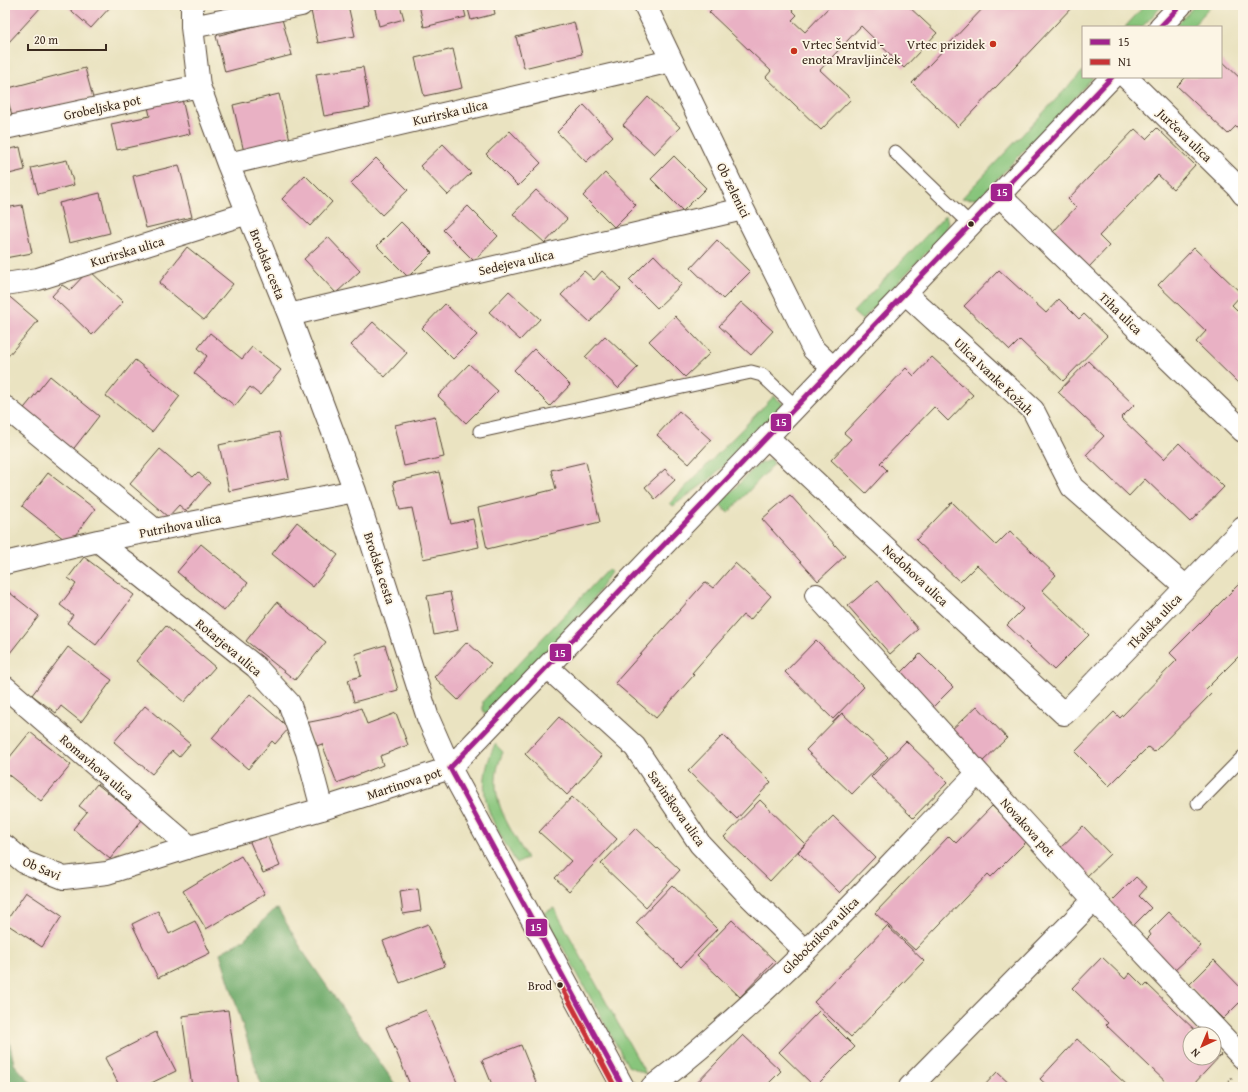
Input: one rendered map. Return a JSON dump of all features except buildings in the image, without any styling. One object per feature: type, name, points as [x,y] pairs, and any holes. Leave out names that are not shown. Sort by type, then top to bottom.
[{"type":"street","name":"Brodska cesta","points":[[192,5],[192,27],[199,86],[228,164],[289,314],[355,491],[428,718],[450,768],[623,1087]]},
{"type":"street","points":[[192,27],[301,5]]},
{"type":"street","name":"Ob zelenici","points":[[645,5],[743,209],[814,349],[833,368]]},
{"type":"street","points":[[1161,26],[1181,5]]},
{"type":"street","name":"Kurirska ulica","points":[[228,164],[671,61]]},
{"type":"street","name":"Martinova pot","points":[[107,873],[190,847],[322,809],[450,768],[1111,78]]},
{"type":"street","name":"Jurčeva ulica","points":[[1127,78],[1237,186],[1243,194]]},
{"type":"street","name":"Grobeljska pot","points":[[5,128],[199,86]]},
{"type":"street","name":"Tiha ulica","points":[[999,195],[1243,432]]},
{"type":"street","name":"Sedejeva ulica","points":[[289,314],[743,209]]},
{"type":"street","name":"Kurirska ulica","points":[[5,284],[38,279],[248,213]]},
{"type":"street","name":"Ulica Ivanke Kožuh","points":[[906,293],[1033,410],[1072,487],[1186,588]]},
{"type":"street","points":[[5,407],[155,530]]},
{"type":"street","name":"Nedohova ulica","points":[[767,437],[1064,714]]},
{"type":"street","name":"Putrihova ulica","points":[[5,563],[98,541],[355,491]]},
{"type":"street","name":"Tkalska ulica","points":[[1064,714],[1243,528]]},
{"type":"street","name":"Rotarjeva ulica","points":[[98,541],[256,667],[288,703],[307,752],[322,809]]},
{"type":"street","name":"Novakova pot","points":[[816,595],[1094,900],[1243,1058]]},
{"type":"street","name":"Savinškova ulica","points":[[547,667],[635,747],[700,844],[748,896],[805,951]]},
{"type":"street","name":"Romavhova ulica","points":[[5,687],[190,847]]},
{"type":"street","name":"Globočnikova ulica","points":[[652,1087],[742,1012],[805,951],[978,773]]},
{"type":"street","name":"Ob Savi","points":[[5,846],[24,862],[64,878],[107,873]]},
{"type":"street","points":[[910,1087],[1094,900]]},
{"type":"lane","points":[[896,152],[971,225]]},
{"type":"lane","points":[[480,431],[751,372],[762,375],[796,407]]},
{"type":"lane","points":[[1198,803],[1243,757]]},
{"type":"green space","points":[[1145,5],[1163,5],[1143,26],[1126,26]]},
{"type":"green space","points":[[1195,5],[1212,5],[1193,26],[1176,26]]},
{"type":"green space","points":[[1082,72],[1082,78],[1093,78],[979,198],[962,198]]},
{"type":"green space","points":[[946,215],[948,223],[943,235],[862,320],[853,312]]},
{"type":"green space","points":[[774,396],[783,404],[709,480],[673,506],[670,503]]},
{"type":"green space","points":[[771,459],[774,464],[728,513],[720,504],[756,466]]},
{"type":"green space","points":[[608,569],[611,572],[590,604],[486,714],[483,710],[483,701]]},
{"type":"green space","points":[[495,744],[503,752],[498,767],[496,781],[500,807],[527,858],[517,864],[493,820],[485,793],[485,778],[488,762]]},
{"type":"green space","points":[[554,908],[646,1074],[628,1066],[544,913]]},
{"type":"green space","points":[[278,909],[304,953],[397,1087],[262,1087],[220,953],[243,940],[274,910]]},
{"type":"green space","points":[[5,1019],[14,1064],[29,1081],[39,1087],[5,1087]]},
{"type":"transit line","name":"15","points":[[1161,26],[1181,5]]},
{"type":"transit line","name":"15","points":[[450,768],[1111,78]]},
{"type":"transit line","name":"15","points":[[450,768],[623,1087]]},
{"type":"transit line","name":"N1","points":[[560,984],[615,1087]]},
{"type":"place","name":"Vrtec prizidek","points":[[993,44]]},
{"type":"place","name":"Vrtec Šentvid - enota Mravljinček","points":[[794,51]]},
{"type":"place","name":"Brod","points":[[560,985]]}]
